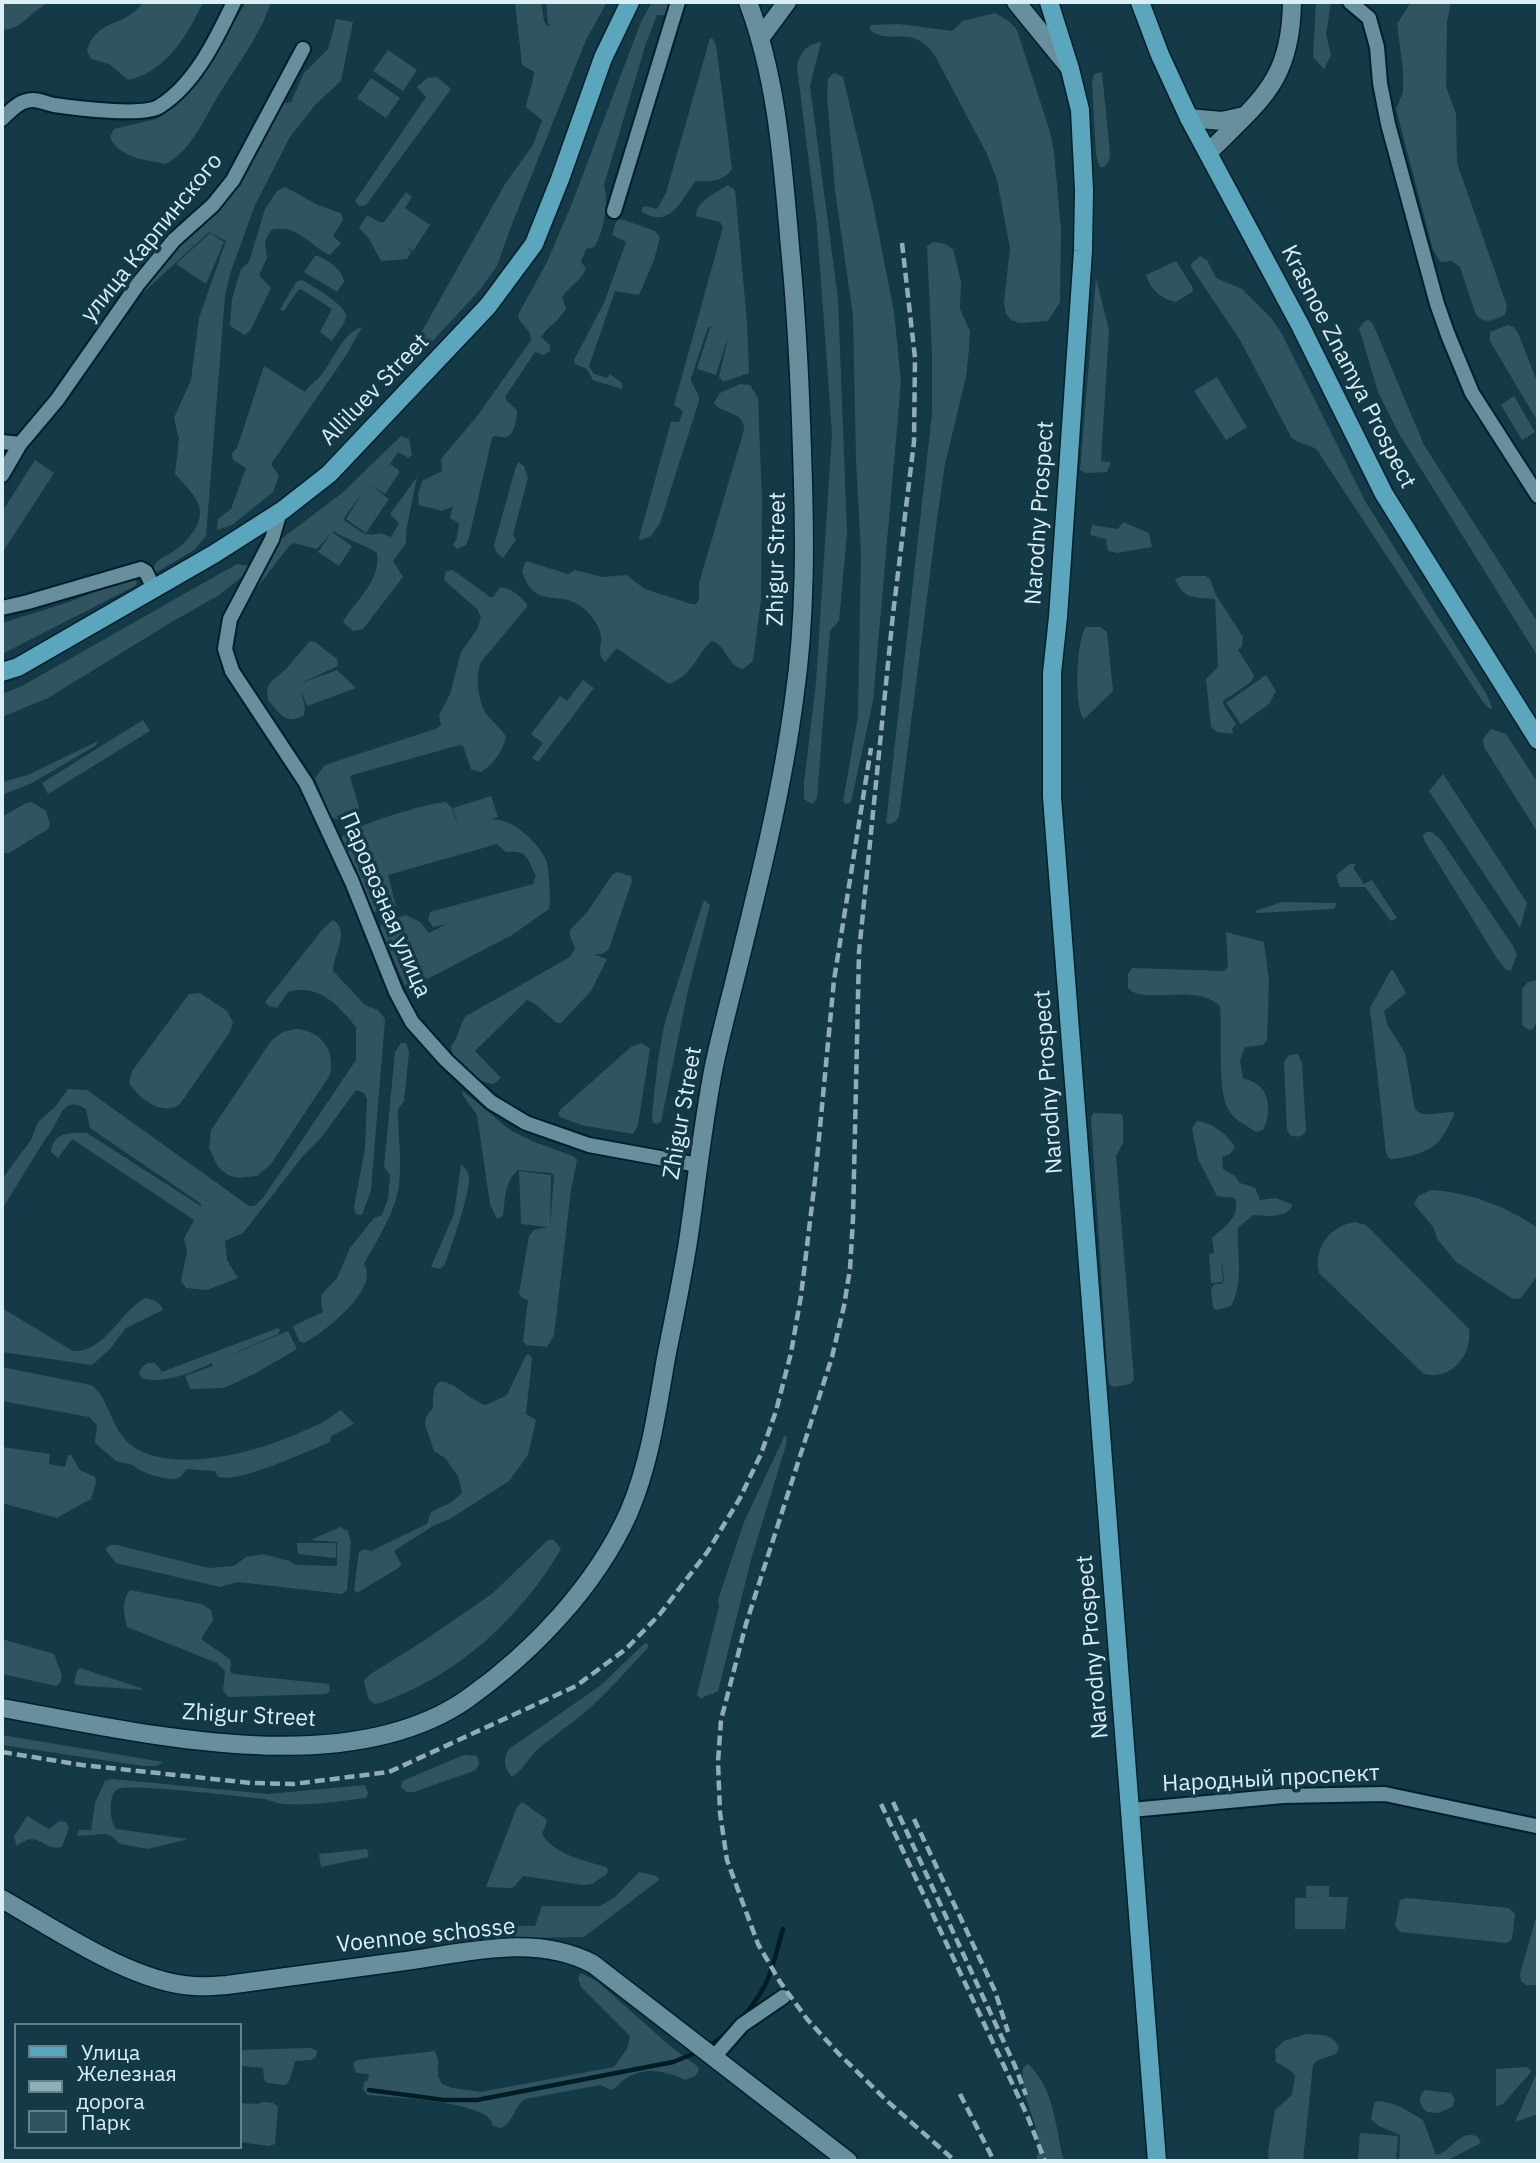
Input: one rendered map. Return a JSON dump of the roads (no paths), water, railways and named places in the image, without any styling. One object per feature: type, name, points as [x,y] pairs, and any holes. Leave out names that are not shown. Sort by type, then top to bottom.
[{"type":"main road","name":"Alliluev Street","points":[[2,673],[18,667],[154,589],[280,512],[329,474],[488,306],[534,244],[603,58],[630,2]]},
{"type":"main road","name":"Zhigur Street","points":[[2,1708],[176,1737],[300,1746],[336,1744],[391,1734],[430,1721],[466,1699],[542,1634],[586,1583],[628,1514],[650,1448],[688,1240],[714,1068],[777,807],[796,693],[806,552],[800,375],[775,106],[761,37],[748,2]]},
{"type":"main road","points":[[761,37],[787,2]]},
{"type":"main road","points":[[1016,2],[1070,69]]},
{"type":"main road","name":"Narodny Prospect","points":[[1049,2],[1070,69],[1082,131],[1083,251],[1052,673],[1052,797],[1157,2161]]},
{"type":"main road","name":"Krasnoe Znamya Prospect","points":[[1140,2],[1160,55],[1189,118],[1296,317],[1384,494],[1538,740]]},
{"type":"main road","points":[[1208,153],[1273,84],[1279,73],[1290,33],[1292,2]]},
{"type":"main road","points":[[1189,118],[1222,121],[1244,116]]},
{"type":"main road","name":"Voennoe schosse","points":[[2,1899],[125,1968],[170,1983],[195,1987],[264,1980],[480,1949],[560,1950],[575,1954],[593,1964],[848,2161]]},
{"type":"street","points":[[2,119],[18,105],[33,100],[65,106],[140,112],[159,108],[193,73],[219,34],[233,2]]},
{"type":"street","points":[[614,211],[678,2]]},
{"type":"street","points":[[1350,2],[1369,18],[1377,47],[1380,83],[1388,124],[1448,335],[1472,393],[1538,496]]},
{"type":"street","name":"улица Карпинского","points":[[2,475],[20,444],[57,400],[138,284],[174,240],[213,205],[233,180],[303,49]]},
{"type":"street","points":[[2,442],[20,444]]},
{"type":"street","name":"Паровозная улица","points":[[280,512],[272,539],[230,619],[225,649],[232,671],[306,783],[346,868],[396,992],[412,1022],[474,1088],[498,1107],[526,1123],[589,1145],[698,1165]]},
{"type":"street","points":[[2,608],[141,569],[146,572],[154,589]]},
{"type":"street","name":"Народный проспект","points":[[1131,1810],[1283,1796],[1385,1794],[1536,1826]]},
{"type":"street","points":[[711,2055],[742,2025],[783,1997]]},
{"type":"waterway","points":[[708,2047],[735,2025],[759,1996],[771,1970],[783,1929]]},
{"type":"waterway","points":[[369,2090],[444,2100],[477,2100],[673,2062],[698,2052]]},
{"type":"railway","points":[[902,243],[915,358],[914,442],[893,614],[859,952],[850,1269],[832,1357],[746,1624],[721,1720],[718,1762],[720,1813],[727,1860],[758,1944],[780,1982],[807,2019],[839,2054],[955,2161]]},
{"type":"railway","points":[[2,1752],[82,1765],[251,1783],[293,1784],[389,1772],[576,1686],[626,1649],[660,1614],[708,1551],[740,1498],[761,1454],[776,1411],[791,1353],[815,1180],[834,980],[871,748]]},
{"type":"railway","points":[[893,1802],[1026,2095]]},
{"type":"railway","points":[[881,1804],[1027,2115],[1045,2161]]},
{"type":"railway","points":[[914,1819],[995,1991],[1008,2032]]},
{"type":"railway","points":[[960,2094],[994,2161]]}]
